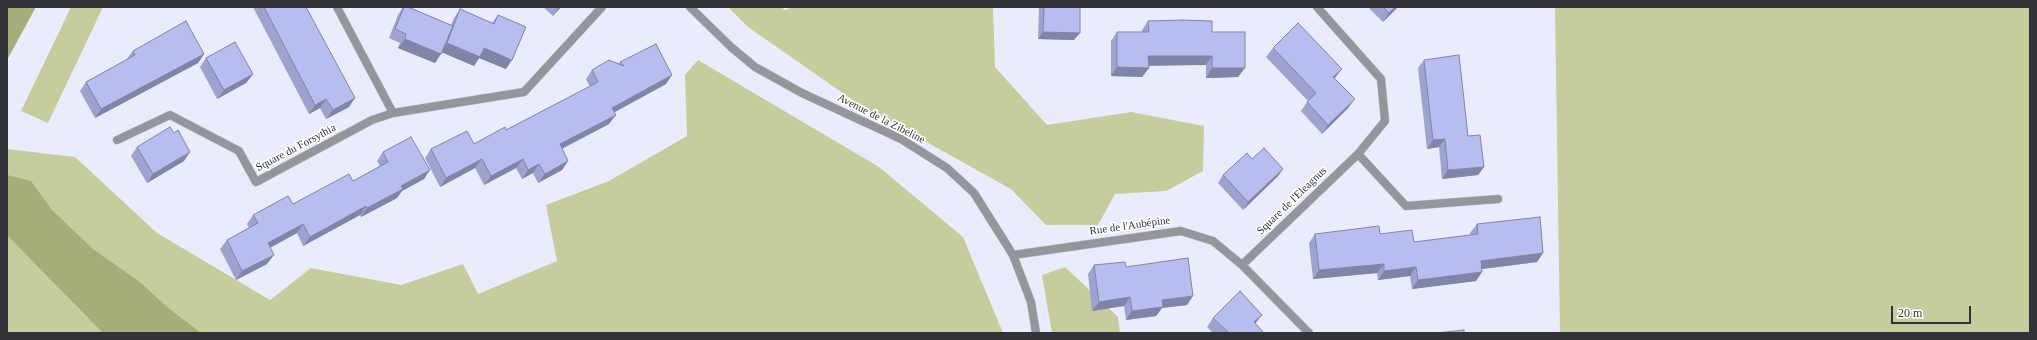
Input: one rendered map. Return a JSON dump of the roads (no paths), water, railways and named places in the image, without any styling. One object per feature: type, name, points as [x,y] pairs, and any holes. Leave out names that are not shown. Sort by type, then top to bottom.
[{"type":"street","points":[[337,7],[393,113]]},
{"type":"street","name":"Square du Forsythia","points":[[117,140],[170,114],[239,151],[256,182],[372,120],[393,113],[524,92],[602,7]]},
{"type":"street","name":"Avenue de la Zibeline","points":[[690,7],[731,47],[755,67],[802,93],[901,139],[947,168],[974,193],[1013,255],[1031,302],[1036,333]]},
{"type":"street","name":"Square de l'Eleagnus","points":[[1242,265],[1358,154],[1385,121],[1381,79],[1317,7]]},
{"type":"street","points":[[1358,154],[1406,206],[1498,199]]},
{"type":"street","name":"Rue de l'Aubépine","points":[[1013,255],[1181,231],[1213,241],[1242,265],[1309,333]]}]
